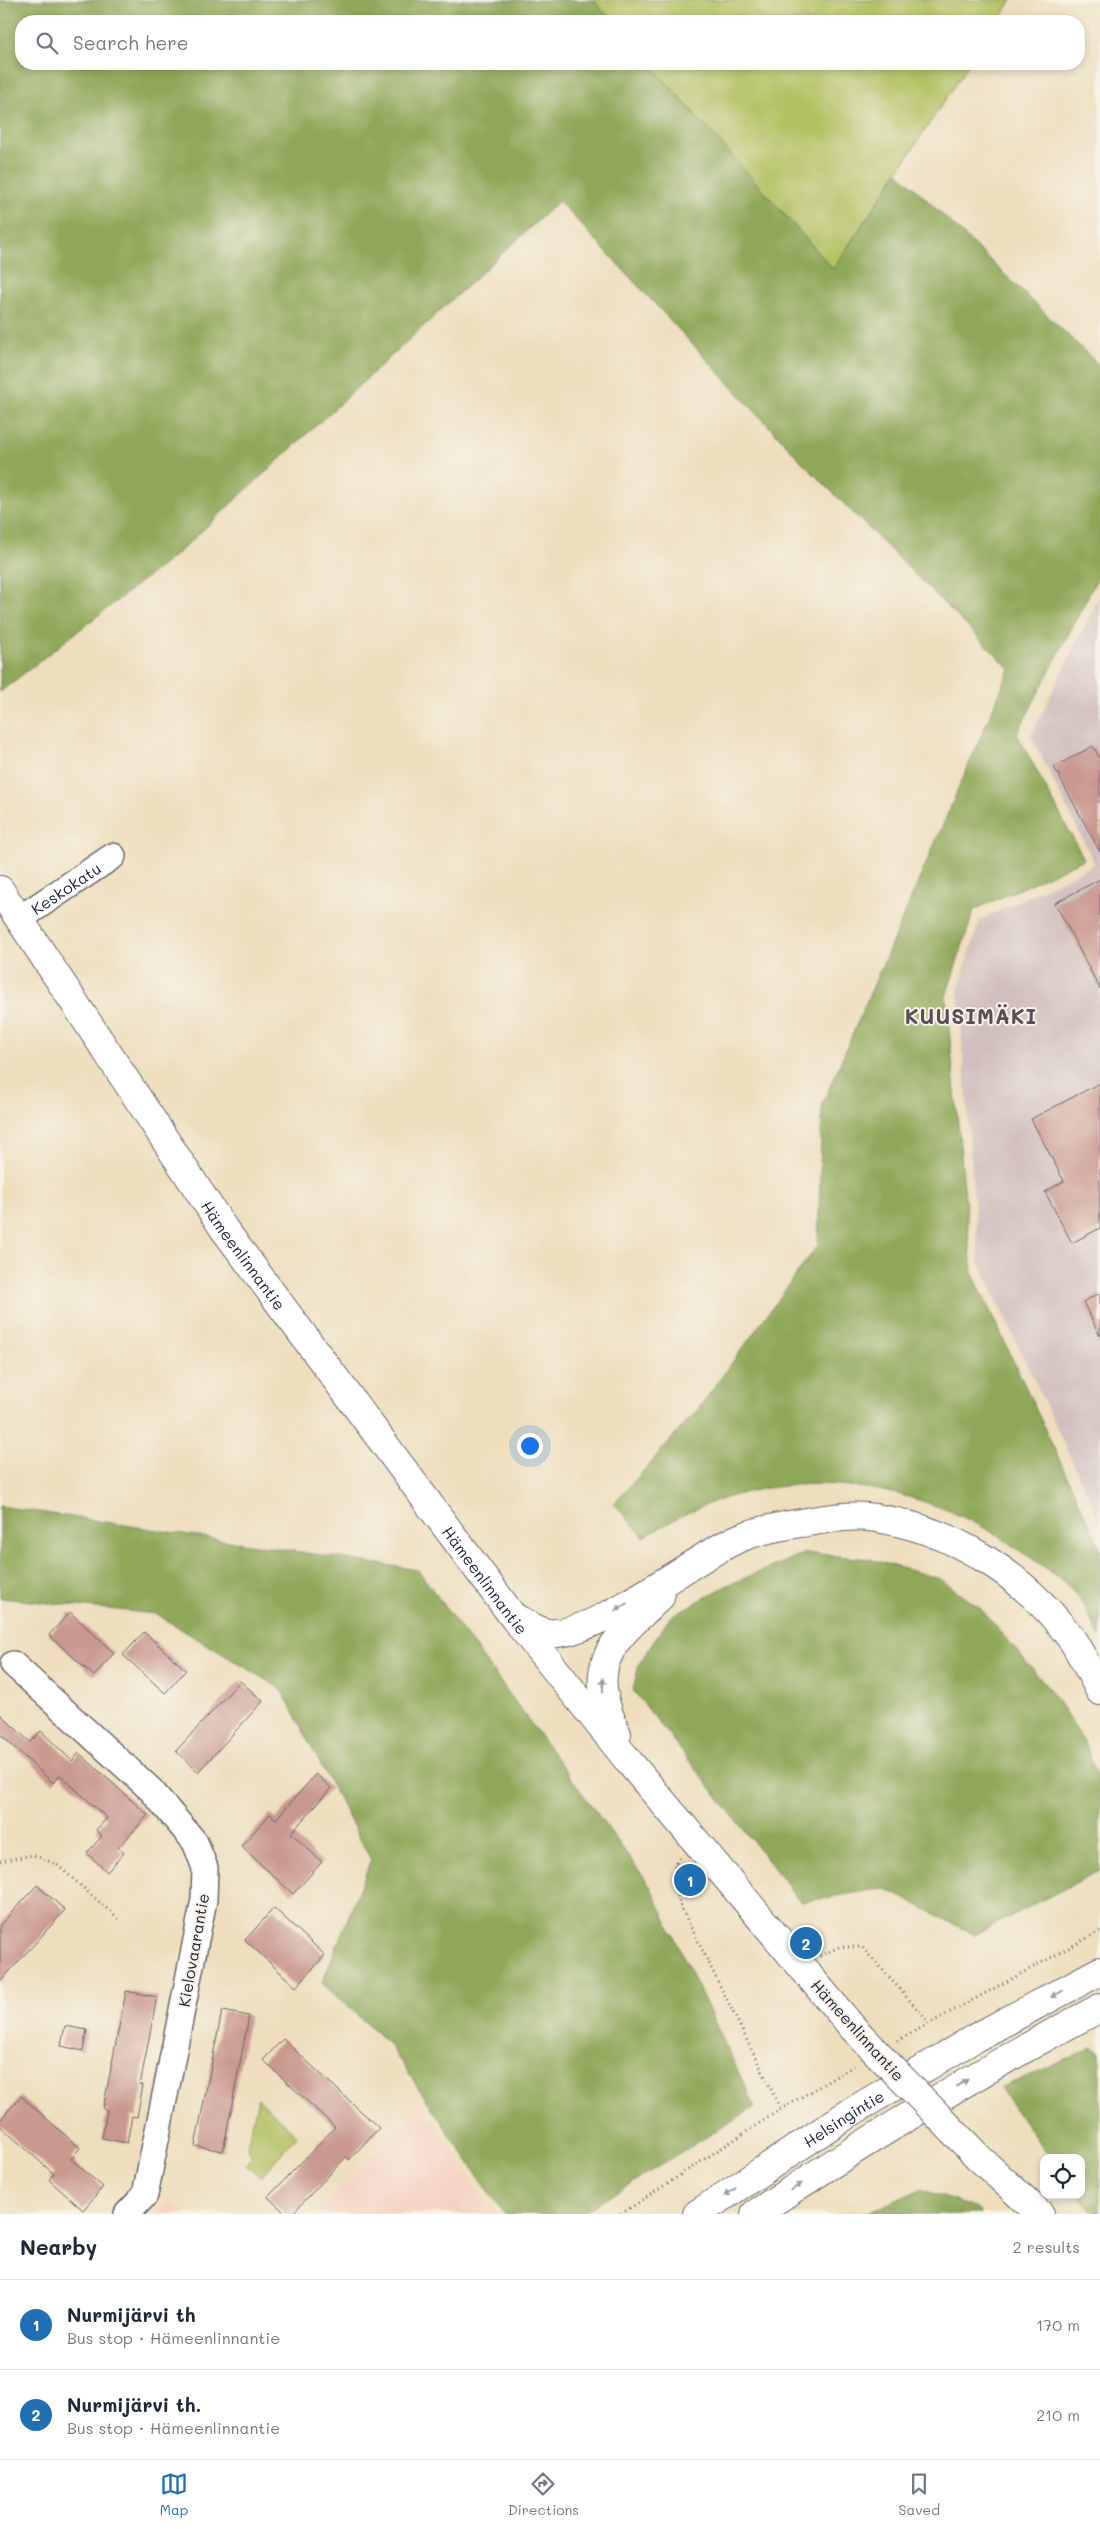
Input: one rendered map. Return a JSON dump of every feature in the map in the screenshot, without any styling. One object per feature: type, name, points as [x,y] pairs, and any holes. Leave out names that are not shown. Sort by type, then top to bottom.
[{"type":"main road","name":"Hämeenlinnantie","points":[[0,890],[224,1229],[514,1618],[630,1763],[853,2028],[978,2156],[1040,2214]]},
{"type":"main road","points":[[514,1618],[547,1633],[571,1632],[597,1622],[708,1554],[743,1536],[827,1518],[875,1518],[918,1528],[954,1542],[988,1560],[1021,1586],[1049,1613],[1073,1642],[1100,1691]]},
{"type":"main road","points":[[630,1763],[606,1711],[602,1689],[605,1659],[622,1632],[708,1554]]},
{"type":"main road","name":"Helsingintie","points":[[697,2214],[848,2114],[975,2038],[1100,1971]]},
{"type":"main road","name":"Helsingintie","points":[[755,2214],[890,2126],[971,2078],[1100,2008]]},
{"type":"street","name":"Keskokatu","points":[[19,919],[113,856]]},
{"type":"street","name":"Kielovaarantie","points":[[13,1664],[151,1790],[195,1842],[205,1868],[204,1900],[145,2196],[127,2214]]},
{"type":"path","points":[[697,1842],[675,1863],[674,1877],[679,1903],[780,2109]]},
{"type":"path","points":[[0,1861],[34,1855],[56,1864],[120,1920]]},
{"type":"path","points":[[675,1863],[690,1880]]},
{"type":"path","points":[[801,1966],[839,1947],[862,1947],[929,2022]]},
{"type":"shaded area","points":[[1100,595],[1100,1521],[979,1262],[958,990],[980,920],[1095,864],[1031,736]]},
{"type":"shaded area","points":[[423,2104],[492,2214],[316,2214]]},
{"type":"shaded area","points":[[170,2200],[185,2214],[156,2214]]},
{"type":"green space","points":[[0,0],[593,0],[607,15],[15,15],[15,70],[655,70],[833,269],[898,172],[1100,366],[1100,573],[1017,734],[1084,859],[974,910],[946,996],[972,1272],[1100,1547],[1100,1637],[1072,1589],[1049,1570],[982,1527],[945,1509],[907,1497],[867,1488],[827,1484],[786,1486],[747,1492],[708,1504],[644,1537],[614,1504],[699,1408],[818,1245],[822,1105],[1010,669],[805,465],[559,201],[178,553],[0,692]]},
{"type":"green space","points":[[593,0],[1012,0],[1002,15],[607,15]]},
{"type":"green space","points":[[655,70],[965,70],[833,269]]},
{"type":"green space","points":[[0,1506],[418,1570],[649,1884],[755,2107],[581,2214],[504,2214],[388,2043],[322,1983],[371,1860],[281,1689],[156,1614],[0,1598]]},
{"type":"green space","points":[[806,1553],[869,1559],[941,1579],[981,1609],[1051,1691],[1086,1744],[1100,1788],[1100,1870],[975,1935],[884,1888],[801,1902],[633,1690],[639,1664],[671,1616],[730,1584]]},
{"type":"green space","points":[[1093,2048],[1100,2052],[1100,2214],[1096,2214],[1081,2199],[1085,2199],[1085,2154],[1047,2154],[1000,2088]]},
{"type":"green space","points":[[258,2098],[297,2136],[260,2177],[246,2164],[252,2157],[247,2147]]},
{"type":"green space","points":[[921,2189],[977,2209],[982,2214],[865,2214]]},
{"type":"building","points":[[1093,746],[1100,758],[1100,852],[1054,767]]},
{"type":"building","points":[[1100,879],[1100,989],[1055,903]]},
{"type":"building","points":[[1100,1083],[1100,1228],[1072,1243],[1045,1192],[1064,1181],[1031,1119]]},
{"type":"building","points":[[1100,1293],[1100,1336],[1083,1302]]},
{"type":"building","points":[[70,1612],[114,1653],[94,1676],[49,1635]]},
{"type":"building","points":[[144,1632],[186,1670],[165,1693],[123,1655]]},
{"type":"building","points":[[240,1681],[263,1701],[198,1772],[176,1751]]},
{"type":"building","points":[[0,1714],[30,1742],[41,1731],[72,1761],[79,1753],[148,1815],[118,1848],[124,1853],[107,1872],[87,1853],[102,1836],[96,1830],[107,1818],[60,1775],[53,1783],[0,1734]]},
{"type":"building","points":[[316,1774],[331,1788],[291,1833],[322,1862],[293,1894],[241,1846],[270,1814],[276,1819]]},
{"type":"building","points":[[37,1885],[65,1910],[0,1982],[0,1925]]},
{"type":"building","points":[[274,1908],[325,1955],[296,1987],[245,1940]]},
{"type":"building","points":[[126,1991],[157,1997],[140,2085],[143,2085],[137,2117],[132,2116],[127,2143],[102,2138],[107,2110],[103,2109]]},
{"type":"building","points":[[222,2011],[249,2016],[223,2151],[195,2146]]},
{"type":"building","points":[[65,2026],[87,2030],[83,2051],[61,2046]]},
{"type":"building","points":[[283,2039],[379,2128],[349,2160],[346,2157],[292,2214],[286,2214],[268,2197],[335,2127],[263,2060]]},
{"type":"building","points":[[21,2096],[80,2148],[71,2159],[103,2187],[83,2210],[49,2180],[54,2174],[0,2126],[0,2120]]},
{"type":"place","name":"Nurmijärvi th","points":[[690,1880]]},
{"type":"place","name":"Nurmijärvi th.","points":[[806,1943]]},
{"type":"district","name":"KUUSIMÄKI","points":[[971,1015]]}]
